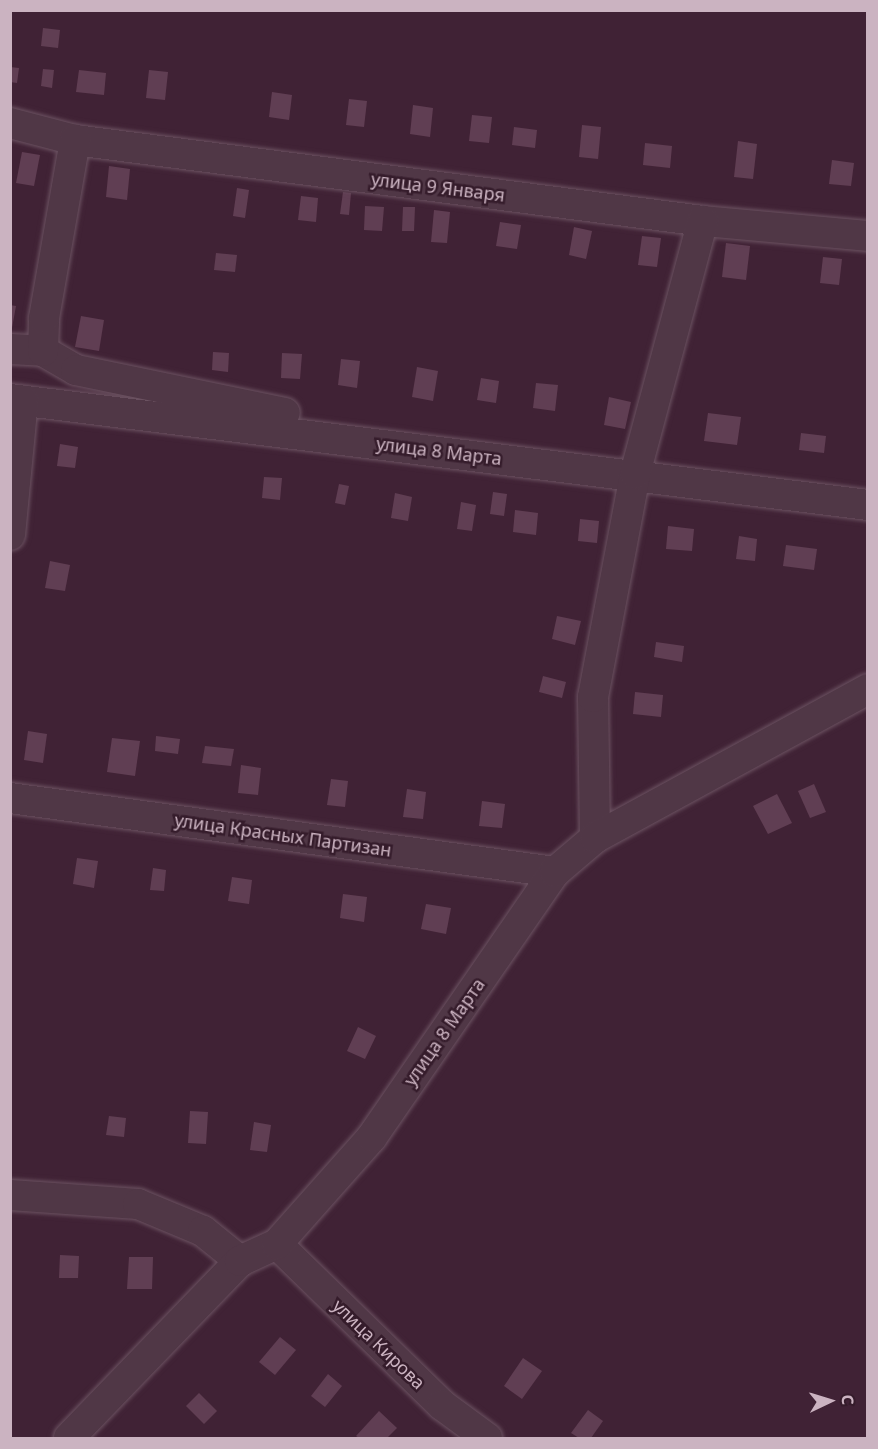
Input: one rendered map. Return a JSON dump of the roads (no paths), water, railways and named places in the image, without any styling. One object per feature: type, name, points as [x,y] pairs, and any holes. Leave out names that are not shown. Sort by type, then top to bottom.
[{"type":"street","name":"улица 9 Января","points":[[10,123],[75,140],[703,221],[867,236]]},
{"type":"street","points":[[44,351],[44,318],[75,140]]},
{"type":"street","points":[[596,838],[593,697],[635,474],[703,221]]},
{"type":"street","points":[[10,349],[44,351],[76,370],[285,413],[383,430],[428,449]]},
{"type":"street","points":[[10,536],[17,400]]},
{"type":"street","name":"улица 8 Марта","points":[[17,400],[635,474],[867,506]]},
{"type":"street","points":[[191,421],[285,413]]},
{"type":"street","name":"улица 8 Марта","points":[[69,1438],[240,1261],[277,1244],[372,1137],[555,872],[596,838],[867,689]]},
{"type":"street","name":"улица Красных Партизан","points":[[10,798],[555,872]]},
{"type":"street","points":[[10,1195],[138,1204],[203,1231],[240,1261]]},
{"type":"street","name":"улица Кирова","points":[[277,1244],[442,1405],[487,1438]]}]
